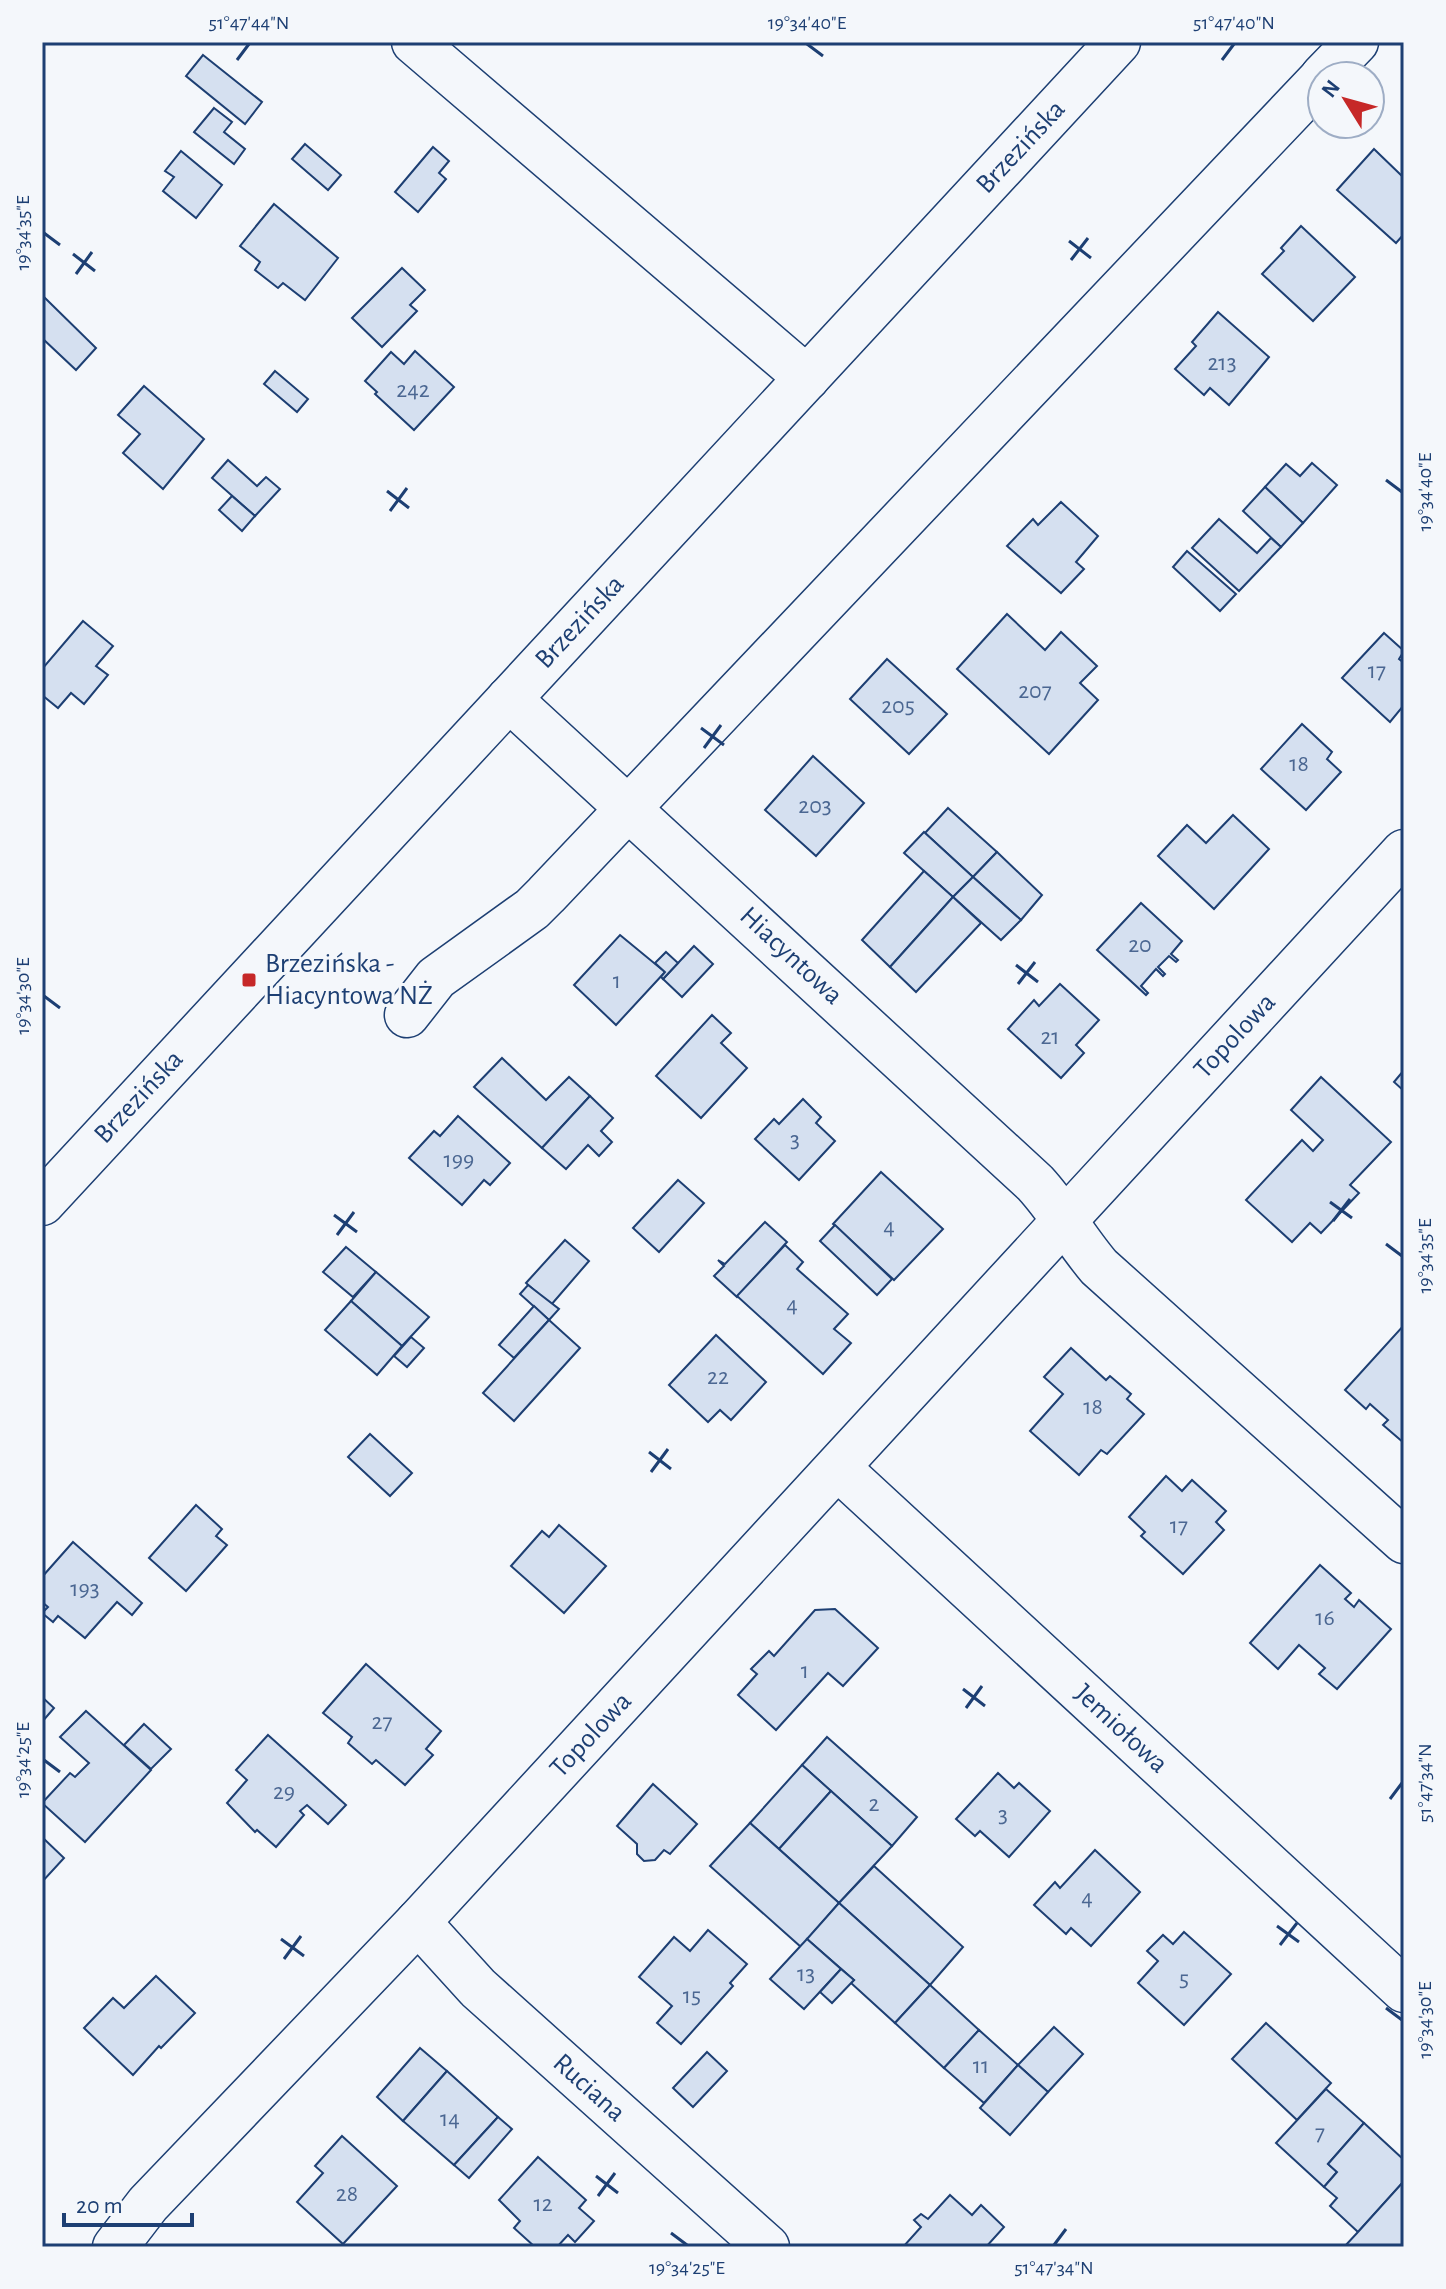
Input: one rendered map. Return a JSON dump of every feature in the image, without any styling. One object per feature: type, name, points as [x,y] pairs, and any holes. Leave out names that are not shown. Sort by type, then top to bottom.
[{"type":"street","points":[[414,42],[807,378]]},
{"type":"street","name":"Brzezińska","points":[[48,1183],[509,699],[1118,42]]},
{"type":"street","points":[[1339,60],[1356,42]]},
{"type":"street","points":[[407,1015],[445,971],[539,902],[1306,95]]},
{"type":"street","name":"Hiacyntowa","points":[[509,699],[1035,1183],[1066,1221]]},
{"type":"street","name":"Topolowa","points":[[115,2247],[148,2204],[418,1922],[1404,852]]},
{"type":"street","points":[[1066,1221],[1080,1246],[1099,1267],[1404,1541]]},
{"type":"street","name":"Jemiołowa","points":[[838,1468],[1404,1990]]},
{"type":"street","name":"Ruciana","points":[[418,1922],[478,1988],[767,2247]]},
{"type":"building","points":[[203,55],[262,102],[245,124],[186,76]]},
{"type":"building","points":[[214,108],[232,122],[224,132],[245,149],[234,164],[194,132]]},
{"type":"building","points":[[305,144],[341,175],[328,190],[292,159]]},
{"type":"building","points":[[433,147],[449,161],[439,173],[446,179],[418,212],[395,192]]},
{"type":"building","points":[[1374,149],[1404,178],[1404,234],[1396,243],[1337,190]]},
{"type":"building","points":[[181,151],[222,185],[196,218],[163,191],[174,177],[165,171]]},
{"type":"building","points":[[274,204],[338,258],[305,300],[283,283],[278,288],[255,270],[260,262],[240,246]]},
{"type":"building","points":[[1301,226],[1355,277],[1313,321],[1262,274],[1284,251],[1281,248]]},
{"type":"building","points":[[402,268],[425,290],[410,305],[417,311],[382,347],[352,318]]},
{"type":"building","points":[[44,297],[96,348],[76,370],[42,338]]},
{"type":"building","points":[[1218,312],[1269,357],[1229,405],[1210,388],[1204,395],[1175,369],[1196,346],[1192,342]]},
{"type":"building","points":[[415,351],[454,387],[414,430],[365,381],[391,352],[404,364]]},
{"type":"building","points":[[275,371],[308,399],[297,412],[264,384]]},
{"type":"building","points":[[144,386],[204,439],[163,489],[123,453],[140,434],[118,415]]},
{"type":"building","points":[[228,460],[257,486],[266,477],[280,489],[255,516],[212,478]]},
{"type":"building","points":[[1312,463],[1337,485],[1303,523],[1265,487],[1286,464],[1300,476]]},
{"type":"building","points":[[1265,487],[1303,523],[1281,547],[1243,511]]},
{"type":"building","points":[[232,496],[255,516],[242,531],[219,510]]},
{"type":"building","points":[[1061,502],[1098,536],[1076,562],[1084,569],[1061,593],[1007,546],[1033,519],[1038,525]]},
{"type":"building","points":[[1219,519],[1257,553],[1271,538],[1281,547],[1239,591],[1192,548]]},
{"type":"building","points":[[1187,551],[1236,594],[1220,611],[1173,567]]},
{"type":"building","points":[[1007,614],[1045,650],[1061,632],[1097,666],[1080,683],[1098,700],[1049,754],[957,669]]},
{"type":"building","points":[[83,621],[113,646],[96,666],[108,675],[84,704],[71,693],[58,708],[42,695],[42,669]]},
{"type":"building","points":[[1384,633],[1404,651],[1399,659],[1404,663],[1404,705],[1390,722],[1342,678]]},
{"type":"building","points":[[887,659],[947,714],[909,754],[850,699]]},
{"type":"building","points":[[1302,724],[1332,752],[1327,759],[1341,772],[1306,810],[1261,769]]},
{"type":"building","points":[[813,756],[864,803],[816,856],[765,810]]},
{"type":"building","points":[[948,808],[997,852],[973,877],[925,833]]},
{"type":"building","points":[[1233,815],[1269,849],[1214,909],[1158,856],[1187,825],[1206,843]]},
{"type":"building","points":[[924,832],[973,877],[953,897],[904,853]]},
{"type":"building","points":[[997,852],[1042,895],[1021,920],[973,877]]},
{"type":"building","points":[[924,871],[953,897],[890,967],[862,940]]},
{"type":"building","points":[[973,877],[1021,920],[1001,940],[953,897]]},
{"type":"building","points":[[953,897],[981,923],[916,992],[890,967]]},
{"type":"building","points":[[1141,903],[1182,941],[1171,954],[1178,960],[1176,962],[1169,956],[1158,967],[1165,974],[1163,976],[1156,969],[1141,986],[1148,993],[1146,995],[1097,950]]},
{"type":"building","points":[[620,935],[665,972],[616,1025],[574,985]]},
{"type":"building","points":[[694,946],[713,964],[682,997],[663,979]]},
{"type":"building","points":[[666,952],[678,963],[663,979],[661,977],[665,972],[655,963]]},
{"type":"building","points":[[1060,984],[1099,1020],[1076,1045],[1084,1053],[1061,1078],[1008,1029],[1034,1000],[1039,1006]]},
{"type":"building","points":[[712,1015],[731,1033],[721,1043],[747,1068],[701,1118],[656,1076]]},
{"type":"building","points":[[502,1058],[546,1100],[569,1077],[590,1096],[542,1148],[474,1087]]},
{"type":"building","points":[[1404,1070],[1404,1091],[1394,1082]]},
{"type":"building","points":[[1321,1077],[1391,1142],[1350,1185],[1359,1193],[1321,1233],[1310,1223],[1292,1242],[1246,1200],[1302,1140],[1313,1151],[1323,1140],[1291,1110]]},
{"type":"building","points":[[590,1096],[613,1118],[601,1131],[612,1142],[599,1156],[588,1145],[566,1169],[542,1148]]},
{"type":"building","points":[[803,1099],[821,1117],[816,1123],[835,1141],[799,1180],[755,1139],[774,1119],[779,1124]]},
{"type":"building","points":[[458,1116],[510,1163],[490,1185],[484,1180],[462,1205],[409,1158],[434,1131],[440,1136]]},
{"type":"building","points":[[881,1172],[943,1229],[894,1280],[833,1224]]},
{"type":"building","points":[[678,1180],[704,1203],[659,1252],[633,1228]]},
{"type":"building","points":[[765,1222],[787,1242],[737,1297],[714,1276],[724,1266],[718,1260],[725,1264]]},
{"type":"building","points":[[835,1225],[892,1279],[877,1295],[820,1241]]},
{"type":"building","points":[[565,1240],[589,1261],[551,1305],[526,1283]]},
{"type":"building","points":[[785,1245],[803,1262],[797,1269],[848,1314],[834,1329],[851,1343],[823,1374],[737,1296]]},
{"type":"building","points":[[346,1247],[376,1272],[353,1297],[323,1272]]},
{"type":"building","points":[[376,1272],[429,1317],[402,1346],[351,1301]]},
{"type":"building","points":[[528,1285],[559,1309],[549,1320],[520,1294]]},
{"type":"building","points":[[351,1301],[402,1346],[377,1375],[325,1330]]},
{"type":"building","points":[[534,1306],[549,1320],[514,1358],[499,1345]]},
{"type":"building","points":[[549,1320],[580,1348],[514,1421],[483,1393]]},
{"type":"building","points":[[1404,1325],[1404,1443],[1383,1425],[1388,1420],[1370,1404],[1366,1409],[1345,1390]]},
{"type":"building","points":[[716,1335],[766,1382],[731,1420],[720,1410],[708,1422],[669,1385]]},
{"type":"building","points":[[411,1337],[424,1348],[407,1367],[394,1356]]},
{"type":"building","points":[[1071,1348],[1106,1380],[1110,1376],[1131,1394],[1127,1399],[1144,1414],[1107,1454],[1101,1450],[1079,1475],[1030,1431],[1063,1394],[1044,1377]]},
{"type":"building","points":[[370,1434],[412,1473],[390,1496],[348,1457]]},
{"type":"building","points":[[1166,1476],[1182,1491],[1192,1480],[1226,1511],[1216,1522],[1224,1530],[1183,1574],[1141,1536],[1145,1532],[1129,1517]]},
{"type":"building","points":[[196,1505],[222,1529],[216,1536],[227,1545],[186,1591],[149,1558]]},
{"type":"building","points":[[559,1525],[606,1566],[564,1613],[511,1566],[542,1531],[549,1537]]},
{"type":"building","points":[[73,1542],[142,1603],[132,1615],[117,1602],[85,1638],[58,1616],[53,1622],[42,1613],[48,1607],[42,1602],[42,1577]]},
{"type":"building","points":[[1320,1565],[1351,1593],[1345,1599],[1354,1607],[1359,1600],[1391,1629],[1337,1689],[1319,1674],[1325,1668],[1299,1645],[1278,1669],[1250,1643]]},
{"type":"building","points":[[835,1609],[878,1648],[843,1686],[828,1673],[776,1730],[738,1695],[757,1674],[751,1669],[769,1651],[774,1656],[815,1610]]},
{"type":"building","points":[[366,1664],[441,1731],[426,1749],[433,1755],[405,1785],[376,1760],[372,1764],[348,1743],[352,1737],[323,1713]]},
{"type":"building","points":[[42,1697],[54,1708],[42,1722]]},
{"type":"building","points":[[86,1711],[151,1770],[85,1842],[42,1803],[70,1773],[75,1777],[89,1763],[60,1737]]},
{"type":"building","points":[[144,1724],[171,1749],[151,1769],[124,1745]]},
{"type":"building","points":[[268,1735],[346,1805],[328,1824],[307,1805],[300,1811],[304,1815],[276,1847],[257,1830],[255,1832],[227,1803],[247,1780],[236,1770]]},
{"type":"building","points":[[827,1737],[917,1817],[892,1846],[802,1765]]},
{"type":"building","points":[[802,1765],[831,1791],[779,1849],[750,1823]]},
{"type":"building","points":[[998,1773],[1014,1788],[1019,1783],[1050,1811],[1009,1857],[980,1831],[975,1836],[956,1819]]},
{"type":"building","points":[[653,1784],[697,1824],[670,1854],[664,1850],[655,1860],[644,1861],[637,1854],[637,1844],[617,1826]]},
{"type":"building","points":[[831,1791],[892,1846],[839,1903],[779,1849]]},
{"type":"building","points":[[750,1823],[839,1903],[801,1947],[710,1866]]},
{"type":"building","points":[[42,1837],[64,1858],[42,1882]]},
{"type":"building","points":[[1095,1850],[1140,1892],[1091,1946],[1071,1928],[1066,1934],[1034,1905],[1055,1882],[1060,1888]]},
{"type":"building","points":[[874,1866],[963,1947],[930,1985],[839,1903]]},
{"type":"building","points":[[839,1903],[930,1985],[895,2023],[851,1983],[854,1980],[807,1939]]},
{"type":"building","points":[[708,1930],[747,1964],[730,1983],[733,1986],[681,2044],[657,2023],[672,2006],[639,1977],[674,1937],[690,1951]]},
{"type":"building","points":[[1184,1932],[1231,1974],[1184,2025],[1138,1983],[1158,1961],[1147,1951],[1163,1935],[1173,1944]]},
{"type":"building","points":[[807,1939],[841,1969],[804,2009],[770,1979]]},
{"type":"building","points":[[841,1969],[854,1980],[832,2003],[820,1992]]},
{"type":"building","points":[[156,1976],[195,2013],[133,2075],[84,2028],[113,1998],[124,2008]]},
{"type":"building","points":[[930,1985],[979,2030],[944,2068],[895,2023]]},
{"type":"building","points":[[1266,2023],[1331,2083],[1297,2120],[1232,2059]]},
{"type":"building","points":[[1054,2027],[1083,2054],[1048,2092],[1018,2065]]},
{"type":"building","points":[[979,2030],[1018,2065],[984,2103],[944,2068]]},
{"type":"building","points":[[420,2048],[447,2071],[403,2121],[377,2097]]},
{"type":"building","points":[[707,2052],[727,2071],[693,2107],[673,2088]]},
{"type":"building","points":[[1018,2065],[1048,2092],[1010,2135],[980,2108]]},
{"type":"building","points":[[447,2071],[498,2117],[454,2165],[403,2121]]},
{"type":"building","points":[[1326,2089],[1364,2123],[1328,2164],[1337,2172],[1324,2187],[1276,2143]]},
{"type":"building","points":[[498,2117],[512,2129],[469,2178],[454,2165]]},
{"type":"building","points":[[1364,2123],[1404,2160],[1404,2181],[1358,2232],[1330,2206],[1337,2198],[1324,2187],[1337,2172],[1328,2164]]},
{"type":"building","points":[[342,2136],[397,2186],[343,2244],[297,2202],[323,2173],[315,2166]]},
{"type":"building","points":[[538,2157],[586,2200],[579,2208],[594,2221],[575,2242],[568,2235],[557,2247],[535,2247],[514,2228],[520,2221],[499,2200]]},
{"type":"building","points":[[1404,2181],[1404,2247],[1344,2247],[1358,2232]]},
{"type":"building","points":[[950,2195],[972,2215],[981,2205],[1004,2227],[986,2247],[903,2247],[921,2227],[914,2220],[921,2214],[928,2219]]},
{"type":"place","name":"Brzezińska - Hiacyntowa NŻ","points":[[249,980]]}]
